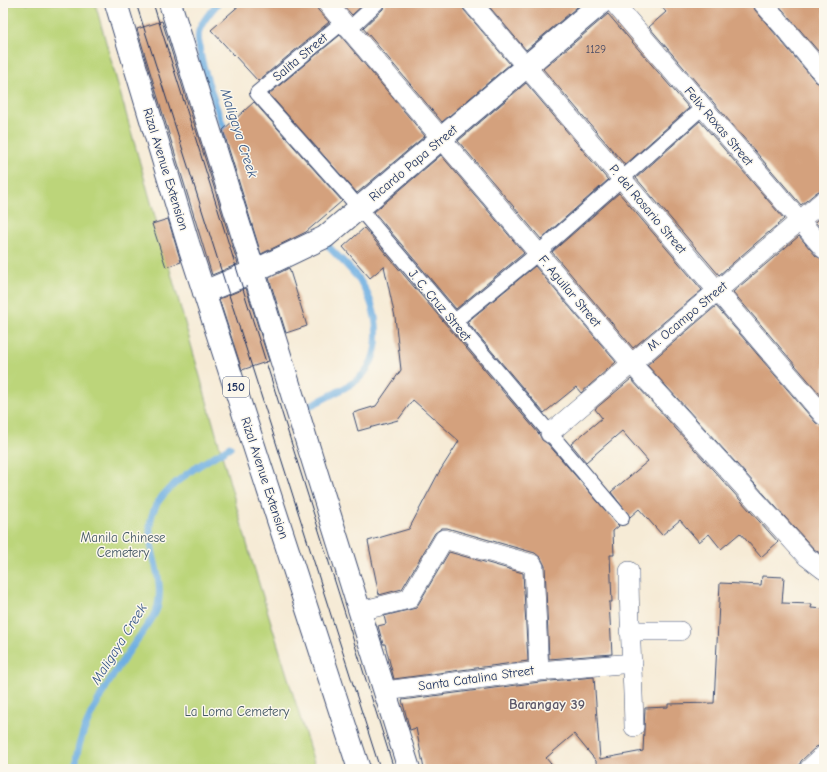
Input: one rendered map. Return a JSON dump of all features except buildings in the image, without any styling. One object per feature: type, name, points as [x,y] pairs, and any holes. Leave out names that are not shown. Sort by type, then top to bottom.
[{"type":"main road","name":"Rizal Avenue Extension","points":[[116,3],[204,292],[359,769]]},
{"type":"main road","points":[[170,3],[410,769]]},
{"type":"main road","name":"Ricardo Papa Street","points":[[204,292],[254,271],[325,237],[601,3]]},
{"type":"street","name":"F. Aguilar Street","points":[[327,3],[631,363],[807,557],[824,570]]},
{"type":"street","name":"Salita Street","points":[[257,93],[377,3]]},
{"type":"street","name":"P. del Rosario Street","points":[[472,3],[622,177],[824,416]]},
{"type":"street","name":"Felix Roxas Street","points":[[614,3],[824,249]]},
{"type":"street","points":[[764,3],[824,75]]},
{"type":"street","name":"J. C. Cruz Street","points":[[257,93],[359,209],[622,518]]},
{"type":"street","points":[[455,321],[538,253],[622,177],[703,107]]},
{"type":"street","name":"M. Ocampo Street","points":[[550,433],[824,200]]},
{"type":"street","name":"Santa Catalina Street","points":[[360,611],[409,599],[446,539],[533,565],[539,671],[385,691]]},
{"type":"street","points":[[629,571],[629,631],[632,663],[634,727]]},
{"type":"street","points":[[629,631],[680,631]]},
{"type":"street","points":[[539,671],[632,663]]},
{"type":"street","points":[[809,769],[824,755]]},
{"type":"green space","name":"Manila Chinese Cemetery","points":[[3,3],[95,3],[249,551],[316,769],[3,769]]},
{"type":"waterway","name":"Maligaya Creek","points":[[218,3],[202,24],[199,31],[198,41],[208,84],[227,138]]},
{"type":"waterway","name":"Maligaya Creek","points":[[311,405],[357,380],[366,370],[372,359],[376,346],[375,318],[367,292],[353,272],[329,247]]},
{"type":"waterway","name":"Maligaya Creek","points":[[76,769],[77,754],[81,738],[96,704],[157,609],[159,592],[158,579],[150,540],[150,528],[152,515],[158,502],[164,494],[182,478],[230,447]]},
{"type":"tram line","points":[[136,3],[380,769]]},
{"type":"tram line","points":[[153,3],[394,769]]},
{"type":"district","name":"Barangay 39","points":[[547,704]]},
{"type":"park label","name":"La Loma Cemetery","points":[[237,711]]}]
